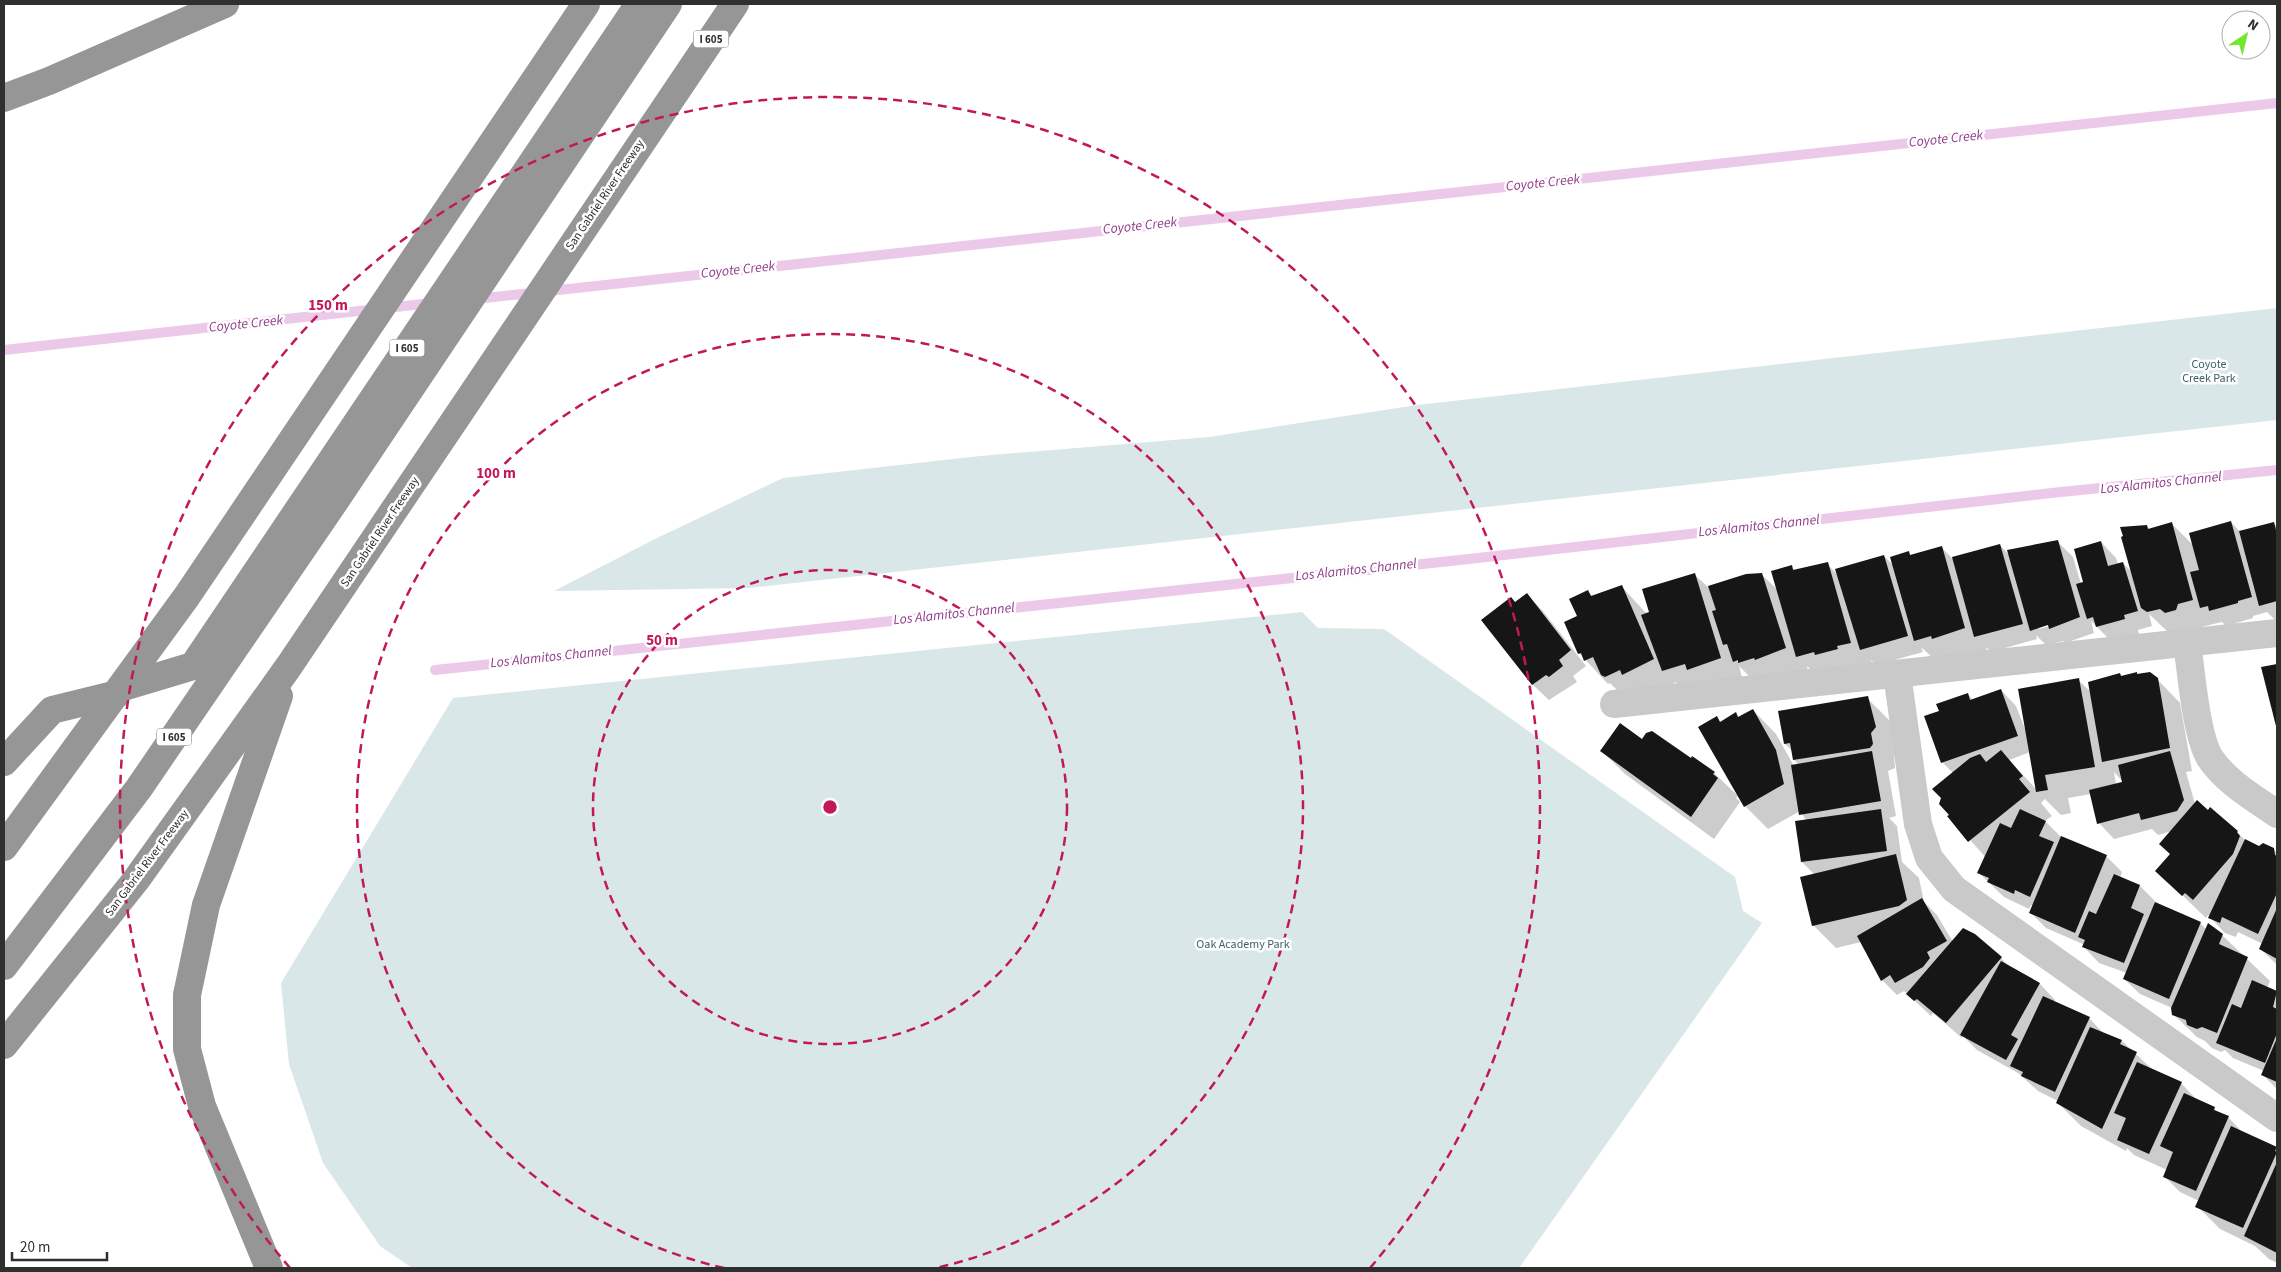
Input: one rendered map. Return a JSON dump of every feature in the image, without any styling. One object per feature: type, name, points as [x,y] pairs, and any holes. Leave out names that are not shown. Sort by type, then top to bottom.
[{"type":"highway","points":[[4,98],[48,81],[225,4]]},
{"type":"highway","points":[[4,846],[188,596],[586,4]]},
{"type":"highway","name":"I 605","points":[[120,690],[193,666],[639,4]]},
{"type":"highway","name":"I 605","points":[[4,966],[139,788],[335,501],[668,4]]},
{"type":"highway","name":"San Gabriel River Freeway","points":[[4,1045],[136,880],[289,666],[403,499],[686,74],[735,4]]},
{"type":"highway","points":[[269,1268],[202,1106],[187,1049],[186,995],[206,905],[289,666]]},
{"type":"highway","points":[[4,762],[52,710],[120,690]]},
{"type":"lane","points":[[1614,704],[2277,633]]},
{"type":"lane","points":[[2187,642],[2199,724],[2209,757],[2227,778],[2277,814]]},
{"type":"lane","points":[[1897,674],[1918,824],[1929,858],[1954,889],[2277,1118]]},
{"type":"green space","name":"Coyote Creek Park","points":[[2277,308],[2277,420],[749,588],[554,591],[653,540],[783,478],[980,456],[1209,437],[1417,405]]},
{"type":"green space","name":"Oak Academy Park","points":[[1302,612],[1318,628],[1384,629],[1735,877],[1743,911],[1762,923],[1519,1268],[412,1268],[380,1246],[323,1163],[289,1064],[281,983],[453,698]]},
{"type":"building","points":[[2231,521],[2252,597],[2209,611],[2208,606],[2200,608],[2190,572],[2199,570],[2189,533]]},
{"type":"building","points":[[2172,522],[2193,600],[2178,604],[2176,610],[2165,613],[2160,609],[2147,612],[2141,608],[2121,537],[2123,536],[2120,527],[2147,525],[2148,529]]},
{"type":"building","points":[[2274,522],[2277,534],[2277,601],[2259,606],[2239,531]]},
{"type":"building","points":[[2058,540],[2080,617],[2049,629],[2048,625],[2030,631],[2007,550]]},
{"type":"building","points":[[2101,541],[2108,566],[2123,562],[2138,611],[2124,615],[2125,619],[2096,627],[2093,617],[2087,619],[2076,584],[2083,582],[2074,549]]},
{"type":"building","points":[[2000,544],[2023,624],[1974,637],[1952,557]]},
{"type":"building","points":[[1942,546],[1965,628],[1932,639],[1931,636],[1914,641],[1890,557],[1909,551],[1910,555]]},
{"type":"building","points":[[1884,555],[1908,636],[1860,650],[1835,569]]},
{"type":"building","points":[[1828,562],[1851,643],[1837,646],[1838,649],[1815,655],[1814,652],[1796,657],[1771,571],[1792,565],[1793,570]]},
{"type":"building","points":[[1695,573],[1721,658],[1687,670],[1685,664],[1662,671],[1641,615],[1649,612],[1642,589]]},
{"type":"building","points":[[1762,573],[1786,648],[1755,660],[1754,658],[1738,663],[1738,660],[1733,662],[1727,644],[1723,645],[1712,611],[1716,610],[1708,586],[1746,574]]},
{"type":"building","points":[[1622,585],[1654,659],[1622,675],[1620,670],[1605,677],[1601,675],[1593,657],[1584,661],[1581,653],[1578,654],[1564,622],[1577,616],[1569,599],[1588,590],[1591,596]]},
{"type":"building","points":[[1527,593],[1571,650],[1559,660],[1563,666],[1549,677],[1546,675],[1532,685],[1481,620],[1511,597],[1515,602]]},
{"type":"building","points":[[2277,664],[2277,730],[2261,667]]},
{"type":"building","points":[[2137,672],[2137,674],[2150,672],[2158,678],[2170,748],[2102,762],[2088,682],[2120,673],[2121,676]]},
{"type":"building","points":[[2079,678],[2095,767],[2045,775],[2048,790],[2036,792],[2018,689]]},
{"type":"building","points":[[2001,689],[2018,736],[1941,763],[1924,716],[1939,711],[1936,704],[1968,693],[1970,700]]},
{"type":"building","points":[[1868,696],[1876,727],[1871,733],[1873,744],[1870,748],[1793,760],[1790,743],[1784,744],[1778,711]]},
{"type":"building","points":[[1753,709],[1776,750],[1784,784],[1744,807],[1698,727],[1717,716],[1720,722],[1736,712],[1738,717]]},
{"type":"building","points":[[1620,723],[1642,739],[1646,733],[1652,731],[1715,772],[1713,774],[1718,778],[1691,817],[1600,751]]},
{"type":"building","points":[[2001,750],[2023,776],[2019,779],[2030,792],[1968,842],[1947,816],[1949,815],[1939,804],[1941,798],[1932,789],[1970,758],[1980,754],[1986,762]]},
{"type":"building","points":[[1872,751],[1881,801],[1799,815],[1791,765]]},
{"type":"building","points":[[2170,751],[2184,800],[2177,811],[2141,820],[2139,813],[2097,824],[2089,790],[2122,782],[2118,765]]},
{"type":"building","points":[[2197,800],[2208,810],[2210,807],[2238,831],[2240,836],[2233,854],[2193,900],[2185,893],[2182,896],[2155,871],[2170,854],[2159,844]]},
{"type":"building","points":[[1881,809],[1887,851],[1801,862],[1795,821]]},
{"type":"building","points":[[2020,809],[2046,821],[2039,836],[2054,842],[2030,897],[2015,890],[2014,894],[1987,882],[1989,878],[1977,873],[2000,823],[2011,828]]},
{"type":"building","points":[[2061,836],[2107,855],[2075,933],[2029,913]]},
{"type":"building","points":[[2245,839],[2259,846],[2263,843],[2274,848],[2275,855],[2277,856],[2277,893],[2258,934],[2222,917],[2220,923],[2208,918]]},
{"type":"building","points":[[1896,854],[1907,900],[1899,906],[1812,926],[1800,877]]},
{"type":"building","points":[[2114,874],[2140,885],[2131,908],[2144,914],[2124,963],[2082,947],[2085,940],[2078,937],[2089,911],[2096,914]]},
{"type":"building","points":[[1922,898],[1947,941],[1927,952],[1930,958],[1923,967],[1895,983],[1890,975],[1881,981],[1857,936]]},
{"type":"building","points":[[2155,902],[2201,922],[2169,999],[2123,979]]},
{"type":"building","points":[[2277,908],[2277,959],[2259,949]]},
{"type":"building","points":[[2208,923],[2223,934],[2219,944],[2248,957],[2217,1033],[2202,1027],[2197,1029],[2187,1025],[2186,1020],[2172,1015],[2171,1008]]},
{"type":"building","points":[[1963,928],[1975,934],[2002,957],[1946,1023],[1917,999],[1914,1001],[1906,994]]},
{"type":"building","points":[[2001,961],[2040,983],[2011,1035],[2018,1039],[2006,1060],[1960,1035]]},
{"type":"building","points":[[2252,980],[2277,991],[2273,1007],[2277,1009],[2277,1033],[2265,1063],[2216,1043],[2232,1004],[2241,1008]]},
{"type":"building","points":[[2043,996],[2090,1017],[2055,1092],[2021,1076],[2023,1072],[2010,1066]]},
{"type":"building","points":[[2090,1027],[2122,1040],[2120,1044],[2137,1052],[2102,1129],[2056,1103]]},
{"type":"building","points":[[2277,1038],[2277,1082],[2261,1075]]},
{"type":"building","points":[[2137,1062],[2182,1082],[2149,1154],[2117,1140],[2126,1118],[2114,1113]]},
{"type":"building","points":[[2184,1093],[2215,1107],[2214,1110],[2229,1116],[2196,1191],[2163,1177],[2173,1152],[2160,1146]]},
{"type":"building","points":[[2231,1126],[2277,1147],[2275,1151],[2277,1152],[2243,1228],[2195,1207]]},
{"type":"building","points":[[2277,1162],[2277,1253],[2244,1236]]},
{"type":"waterway","name":"Coyote Creek","points":[[476,299],[2277,103]]},
{"type":"waterway","name":"Coyote Creek","points":[[4,350],[432,303]]},
{"type":"waterway","name":"Los Alamitos Channel","points":[[435,670],[2277,470]]}]
